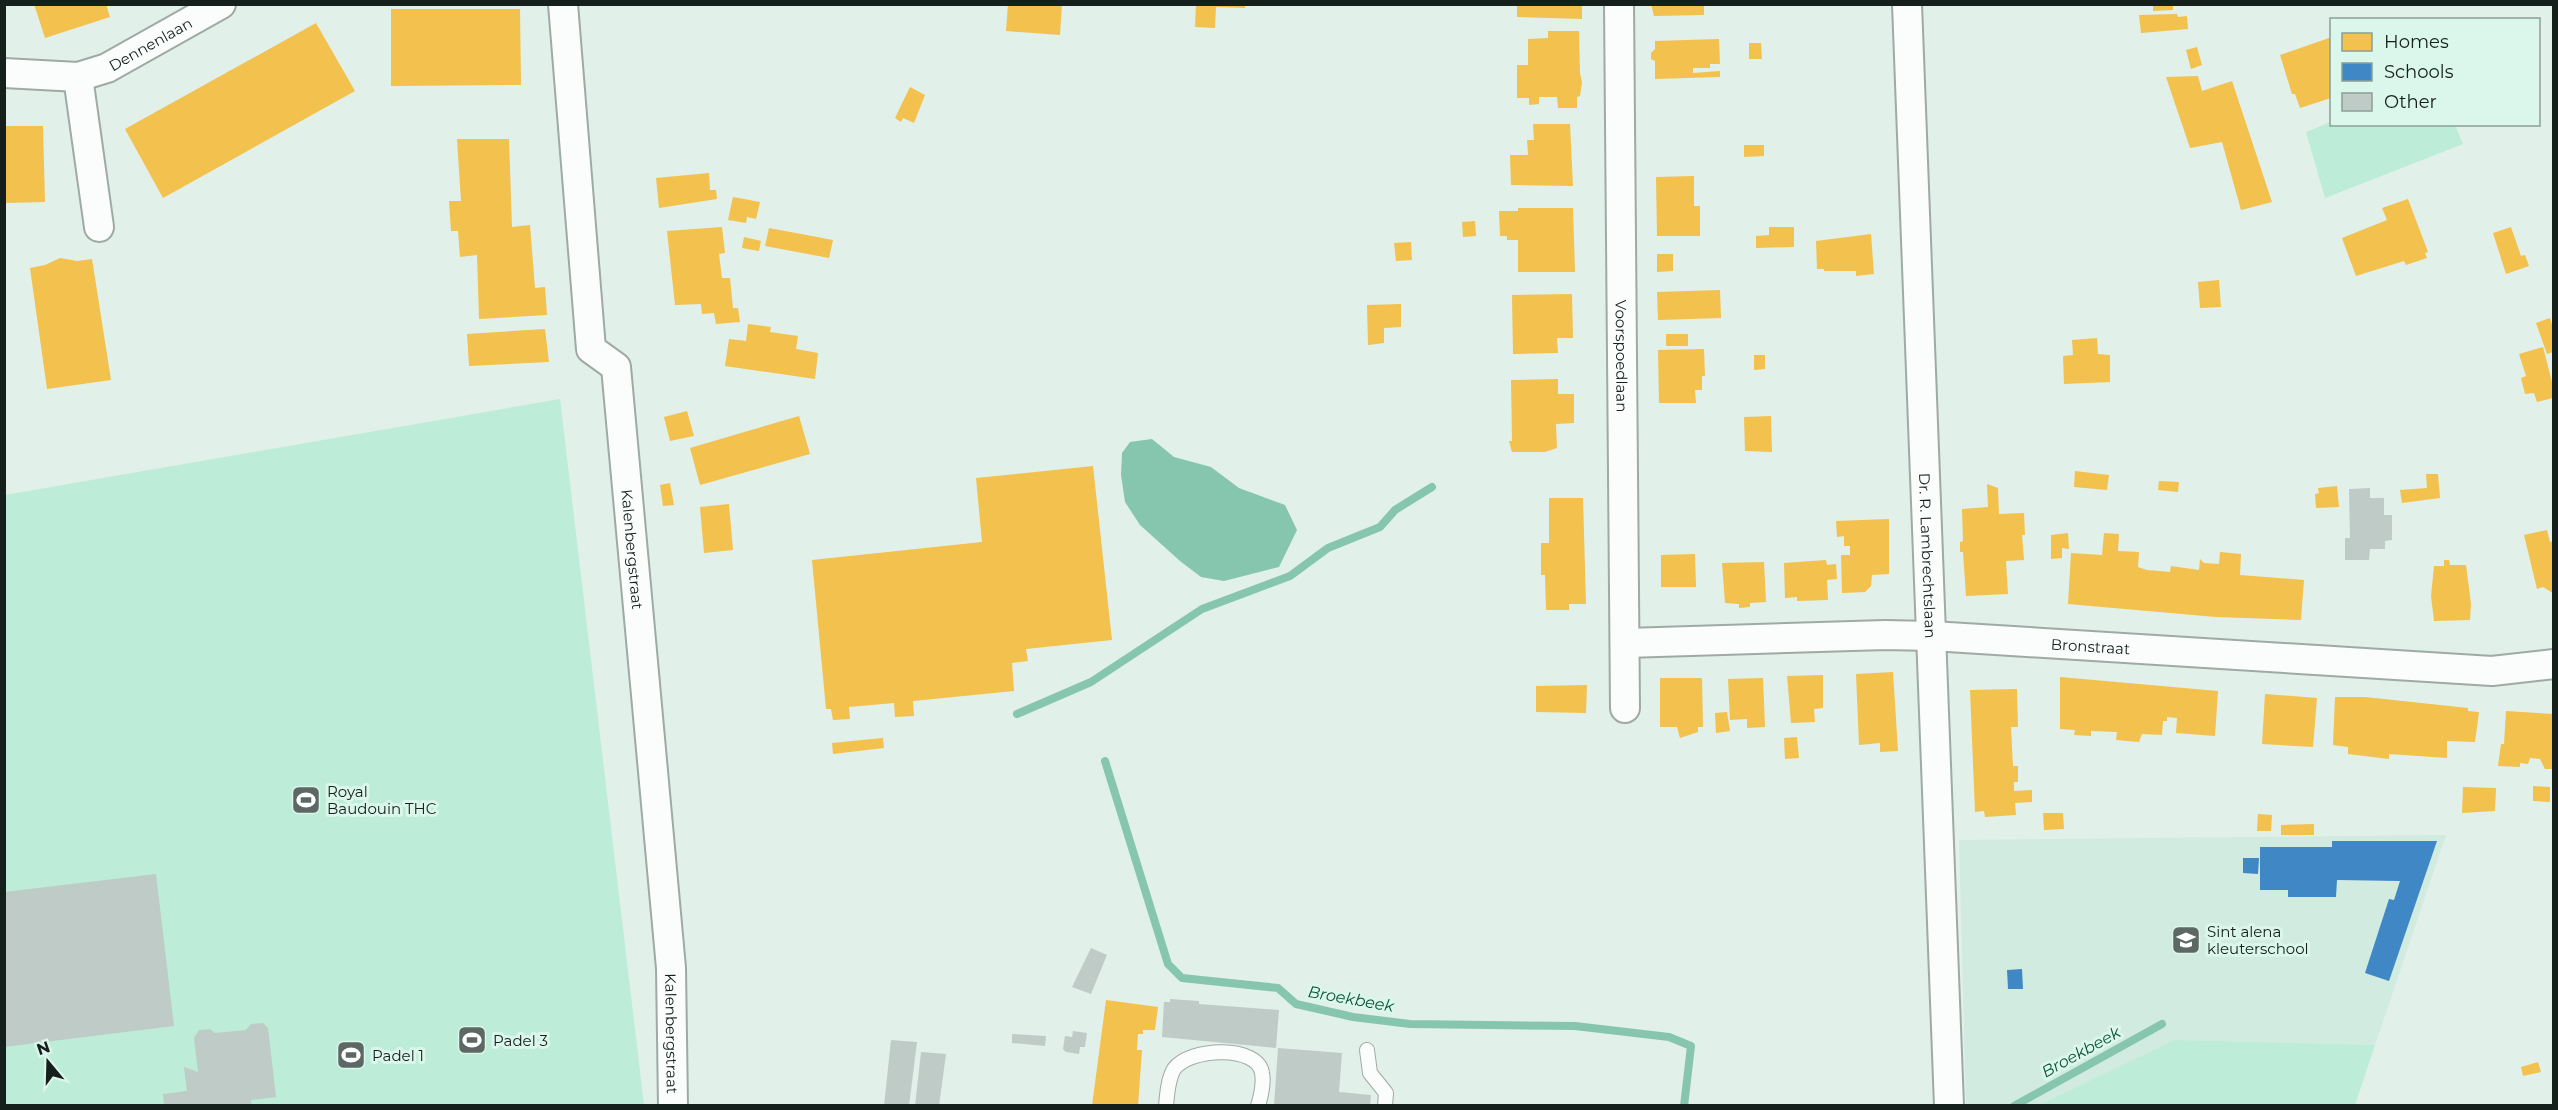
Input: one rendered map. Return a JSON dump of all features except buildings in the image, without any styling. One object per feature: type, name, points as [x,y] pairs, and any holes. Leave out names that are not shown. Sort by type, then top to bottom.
[{"type":"street","name":"Dennenlaan","points":[[4,73],[78,77],[107,68],[220,4]]},
{"type":"street","name":"Kalenbergstraat","points":[[563,4],[591,349],[616,367],[671,968],[673,1106]]},
{"type":"street","name":"Voorspoedlaan","points":[[1618,4],[1625,708]]},
{"type":"street","name":"Dr. R. Lambrechtslaan","points":[[1907,4],[1949,1106]]},
{"type":"street","points":[[78,77],[99,227]]},
{"type":"street","name":"Bronstraat","points":[[1626,643],[1885,635],[1932,636],[2492,671],[2553,664]]},
{"type":"lane","points":[[1367,1050],[1370,1072],[1386,1093],[1385,1106]]},
{"type":"lane","points":[[1167,1105],[1174,1070],[1188,1056],[1214,1052],[1250,1057],[1257,1063],[1263,1072],[1258,1106]]},
{"type":"shaded area","points":[[2330,122],[2330,126],[2455,126],[2463,144],[2325,198],[2306,132]]},
{"type":"shaded area","name":"Royal Baudouin THC","points":[[560,399],[644,1105],[5,1106],[5,495]]},
{"type":"shaded area","points":[[1152,439],[1174,457],[1211,467],[1239,488],[1285,505],[1297,530],[1279,567],[1224,581],[1201,577],[1140,525],[1125,502],[1121,475],[1122,453],[1130,442]]},
{"type":"shaded area","name":"Sint alena kleuterschool","points":[[2446,835],[2375,1045],[2174,1040],[2040,1106],[1966,1105],[1959,840]]},
{"type":"shaded area","points":[[2174,1040],[2375,1045],[2355,1105],[2040,1105]]},
{"type":"waterway","name":"Broekbeek","points":[[1017,714],[1091,682],[1202,609],[1290,576],[1328,548],[1380,527],[1395,510],[1432,487]]},
{"type":"waterway","name":"Broekbeek","points":[[1105,761],[1168,964],[1182,978],[1278,988],[1296,1004],[1353,1017],[1410,1024],[1575,1026],[1669,1037],[1691,1046],[1684,1106]]},
{"type":"waterway","name":"Broekbeek","points":[[2014,1106],[2162,1024]]},
{"type":"place","name":"Royal Baudouin THC","points":[[306,800]]},
{"type":"place","name":"Sint alena kleuterschool","points":[[2186,940]]},
{"type":"place","name":"Padel 3","points":[[472,1040]]},
{"type":"place","name":"Padel 1","points":[[351,1055]]}]
